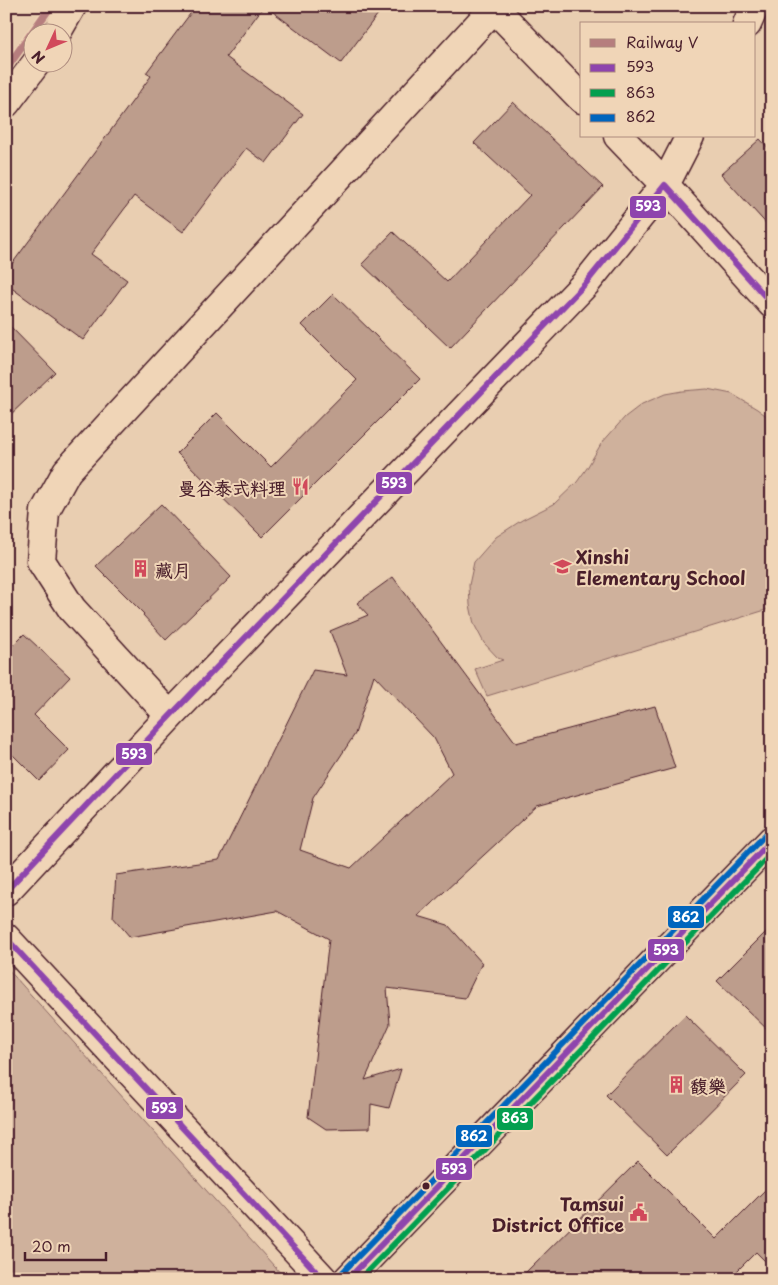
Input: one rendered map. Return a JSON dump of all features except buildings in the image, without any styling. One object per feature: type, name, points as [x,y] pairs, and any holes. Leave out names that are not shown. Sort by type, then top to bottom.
[{"type":"street","points":[[63,22],[72,6]]},
{"type":"street","points":[[747,22],[755,6]]},
{"type":"street","points":[[170,716],[72,609],[42,561],[45,511],[67,472],[495,8],[580,97]]},
{"type":"street","points":[[6,103],[29,72]]},
{"type":"street","points":[[620,138],[772,304]]},
{"type":"street","points":[[6,891],[170,716],[586,283],[665,185],[689,138]]},
{"type":"street","points":[[348,1279],[772,840]]},
{"type":"street","points":[[6,938],[323,1279]]},
{"type":"shaded area","points":[[707,389],[732,394],[772,420],[772,608],[487,696],[475,669],[503,660],[498,658],[484,643],[474,624],[470,605],[469,585],[474,562],[496,537],[522,520],[554,504],[577,482],[601,444],[625,417],[642,404],[665,394]]},
{"type":"shaded area","points":[[6,967],[283,1276],[280,1279],[6,1279]]},
{"type":"rail line","name":"V","points":[[6,69],[51,6]]},
{"type":"transit line","name":"593","points":[[6,891],[170,716],[586,283],[665,185],[772,304]]},
{"type":"transit line","name":"862","points":[[342,1273],[766,834]]},
{"type":"transit line","name":"593","points":[[348,1279],[772,840]]},
{"type":"transit line","name":"863","points":[[360,1279],[772,853]]},
{"type":"transit line","name":"593","points":[[6,938],[323,1279]]},
{"type":"place","name":"曼谷泰式料理","points":[[300,487]]},
{"type":"place","name":"Xinshi Elementary School","points":[[562,566]]},
{"type":"place","name":"藏月","points":[[141,569]]},
{"type":"place","name":"馥樂","points":[[676,1085]]},
{"type":"place","name":"Tamsui District Office","points":[[638,1213]]}]
